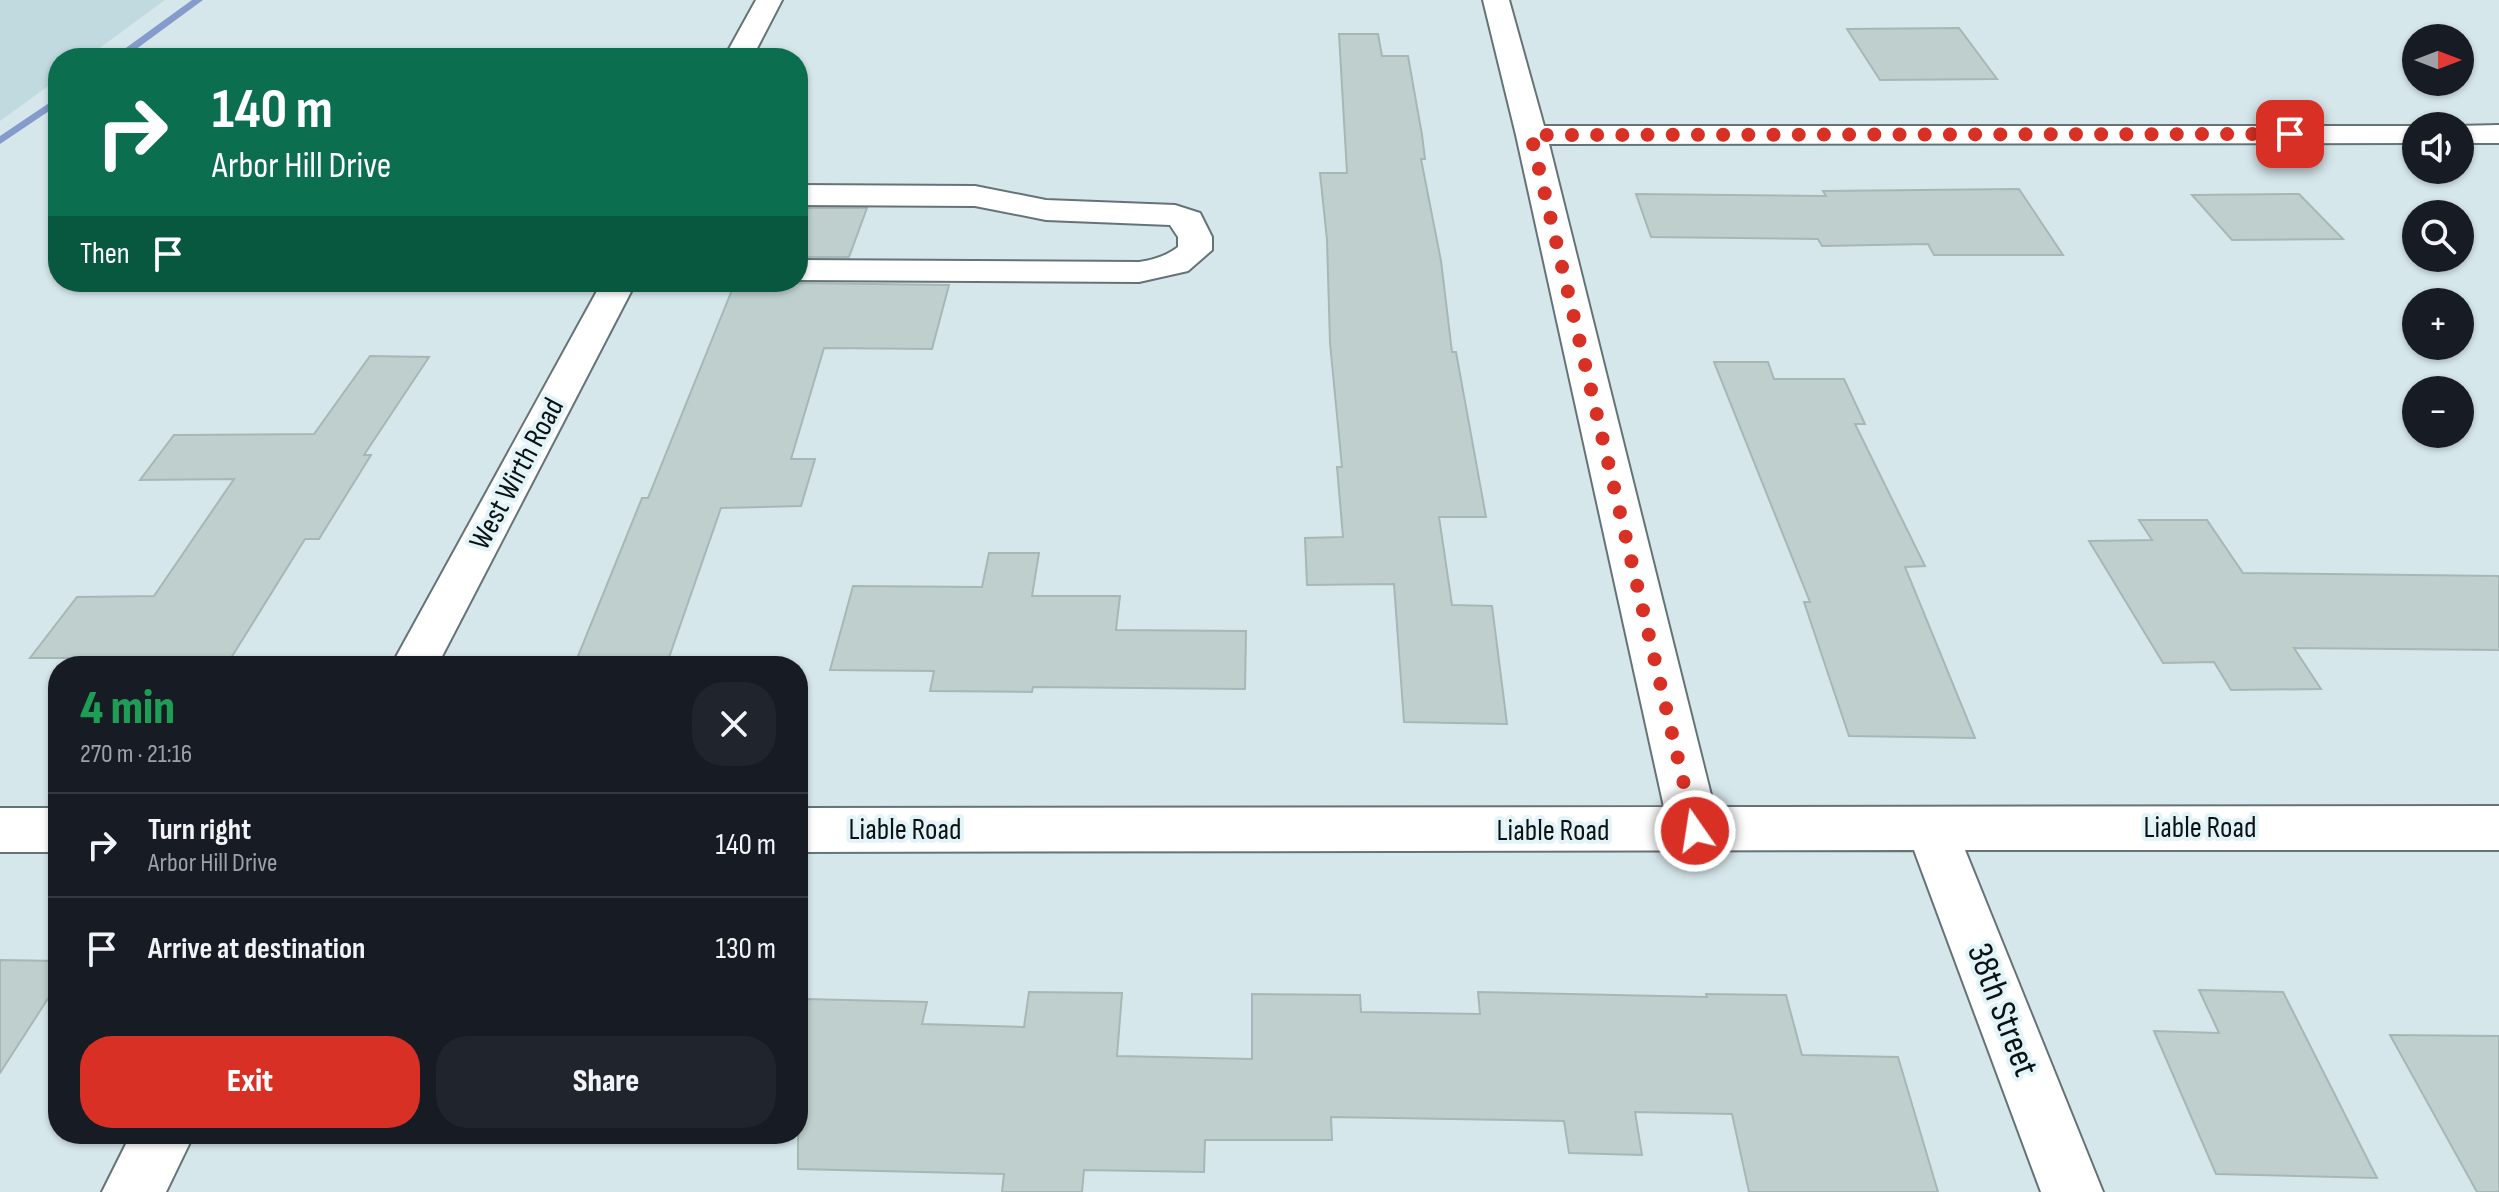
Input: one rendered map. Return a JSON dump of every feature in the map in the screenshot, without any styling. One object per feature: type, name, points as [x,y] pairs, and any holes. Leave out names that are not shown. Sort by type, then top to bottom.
[{"type":"street","points":[[743,48],[769,0]]},
{"type":"street","points":[[1496,0],[1531,135],[1695,831]]},
{"type":"street","points":[[1531,135],[2402,134]]},
{"type":"street","points":[[2474,134],[2499,134]]},
{"type":"street","points":[[808,195],[975,196],[1046,210],[1175,215],[1188,220],[1195,237],[1195,250],[1184,260],[1164,269],[1139,272],[808,270]]},
{"type":"street","name":"West Wirth Road","points":[[419,656],[614,292]]},
{"type":"street","name":"Liable Road","points":[[808,830],[2499,828]]},
{"type":"street","name":"38th Street","points":[[1931,829],[2072,1192]]},
{"type":"street","points":[[0,830],[48,830]]},
{"type":"street","points":[[133,1192],[159,1144]]},
{"type":"shaded area","points":[[0,0],[165,0],[100,48],[48,48],[48,86],[0,121]]},
{"type":"building","points":[[1959,28],[1997,79],[1880,80],[1847,29]]},
{"type":"building","points":[[1339,34],[1378,34],[1382,56],[1408,56],[1425,159],[1421,159],[1441,261],[1452,352],[1456,352],[1486,517],[1439,517],[1452,605],[1492,606],[1507,724],[1404,722],[1394,584],[1307,585],[1305,538],[1343,537],[1337,467],[1342,467],[1330,343],[1327,240],[1320,173],[1347,173]]},
{"type":"building","points":[[2019,189],[2063,255],[1934,255],[1928,244],[1822,246],[1818,239],[1651,237],[1636,194],[1826,196],[1823,191]]},
{"type":"building","points":[[2299,194],[2343,239],[2232,240],[2192,195]]},
{"type":"building","points":[[808,208],[867,208],[849,257],[808,257]]},
{"type":"building","points":[[808,283],[949,285],[932,349],[824,348],[791,459],[815,459],[801,506],[721,508],[669,656],[578,656],[642,498],[648,498],[731,292],[808,292]]},
{"type":"building","points":[[370,356],[429,357],[364,455],[371,455],[319,539],[305,539],[232,656],[30,658],[77,597],[154,596],[234,479],[140,480],[174,435],[314,434]]},
{"type":"building","points":[[1714,362],[1768,362],[1774,379],[1844,379],[1865,424],[1855,424],[1925,566],[1905,567],[1975,738],[1849,736],[1804,602],[1810,602]]},
{"type":"building","points":[[2139,520],[2207,520],[2243,573],[2499,576],[2499,650],[2294,648],[2321,689],[2231,690],[2214,662],[2163,663],[2089,541],[2152,540]]},
{"type":"building","points":[[989,553],[1039,553],[1032,596],[1120,596],[1116,630],[1246,631],[1245,689],[1033,687],[1032,692],[930,691],[934,671],[830,670],[853,586],[982,587]]},
{"type":"building","points":[[0,960],[48,961],[48,999],[0,1073]]},
{"type":"building","points":[[2199,990],[2283,992],[2377,1178],[2216,1174],[2154,1031],[2219,1033]]},
{"type":"building","points":[[1029,992],[1122,993],[1117,1056],[1252,1059],[1252,994],[1360,995],[1361,1012],[1480,1014],[1478,992],[1707,997],[1706,994],[1786,995],[1802,1055],[1898,1057],[1938,1192],[1749,1192],[1732,1114],[1635,1112],[1642,1155],[1569,1153],[1564,1121],[1331,1117],[1332,1140],[1205,1140],[1204,1172],[1084,1170],[1082,1192],[1002,1192],[1004,1174],[798,1169],[798,1144],[808,1144],[808,999],[927,1002],[922,1024],[1024,1027]]},
{"type":"building","points":[[2390,1035],[2499,1036],[2499,1192],[2477,1192]]},
{"type":"waterway","points":[[131,48],[198,0]]},
{"type":"waterway","points":[[0,141],[48,107]]},
{"type":"route","points":[[1695,831],[1531,135],[2290,134]]}]
